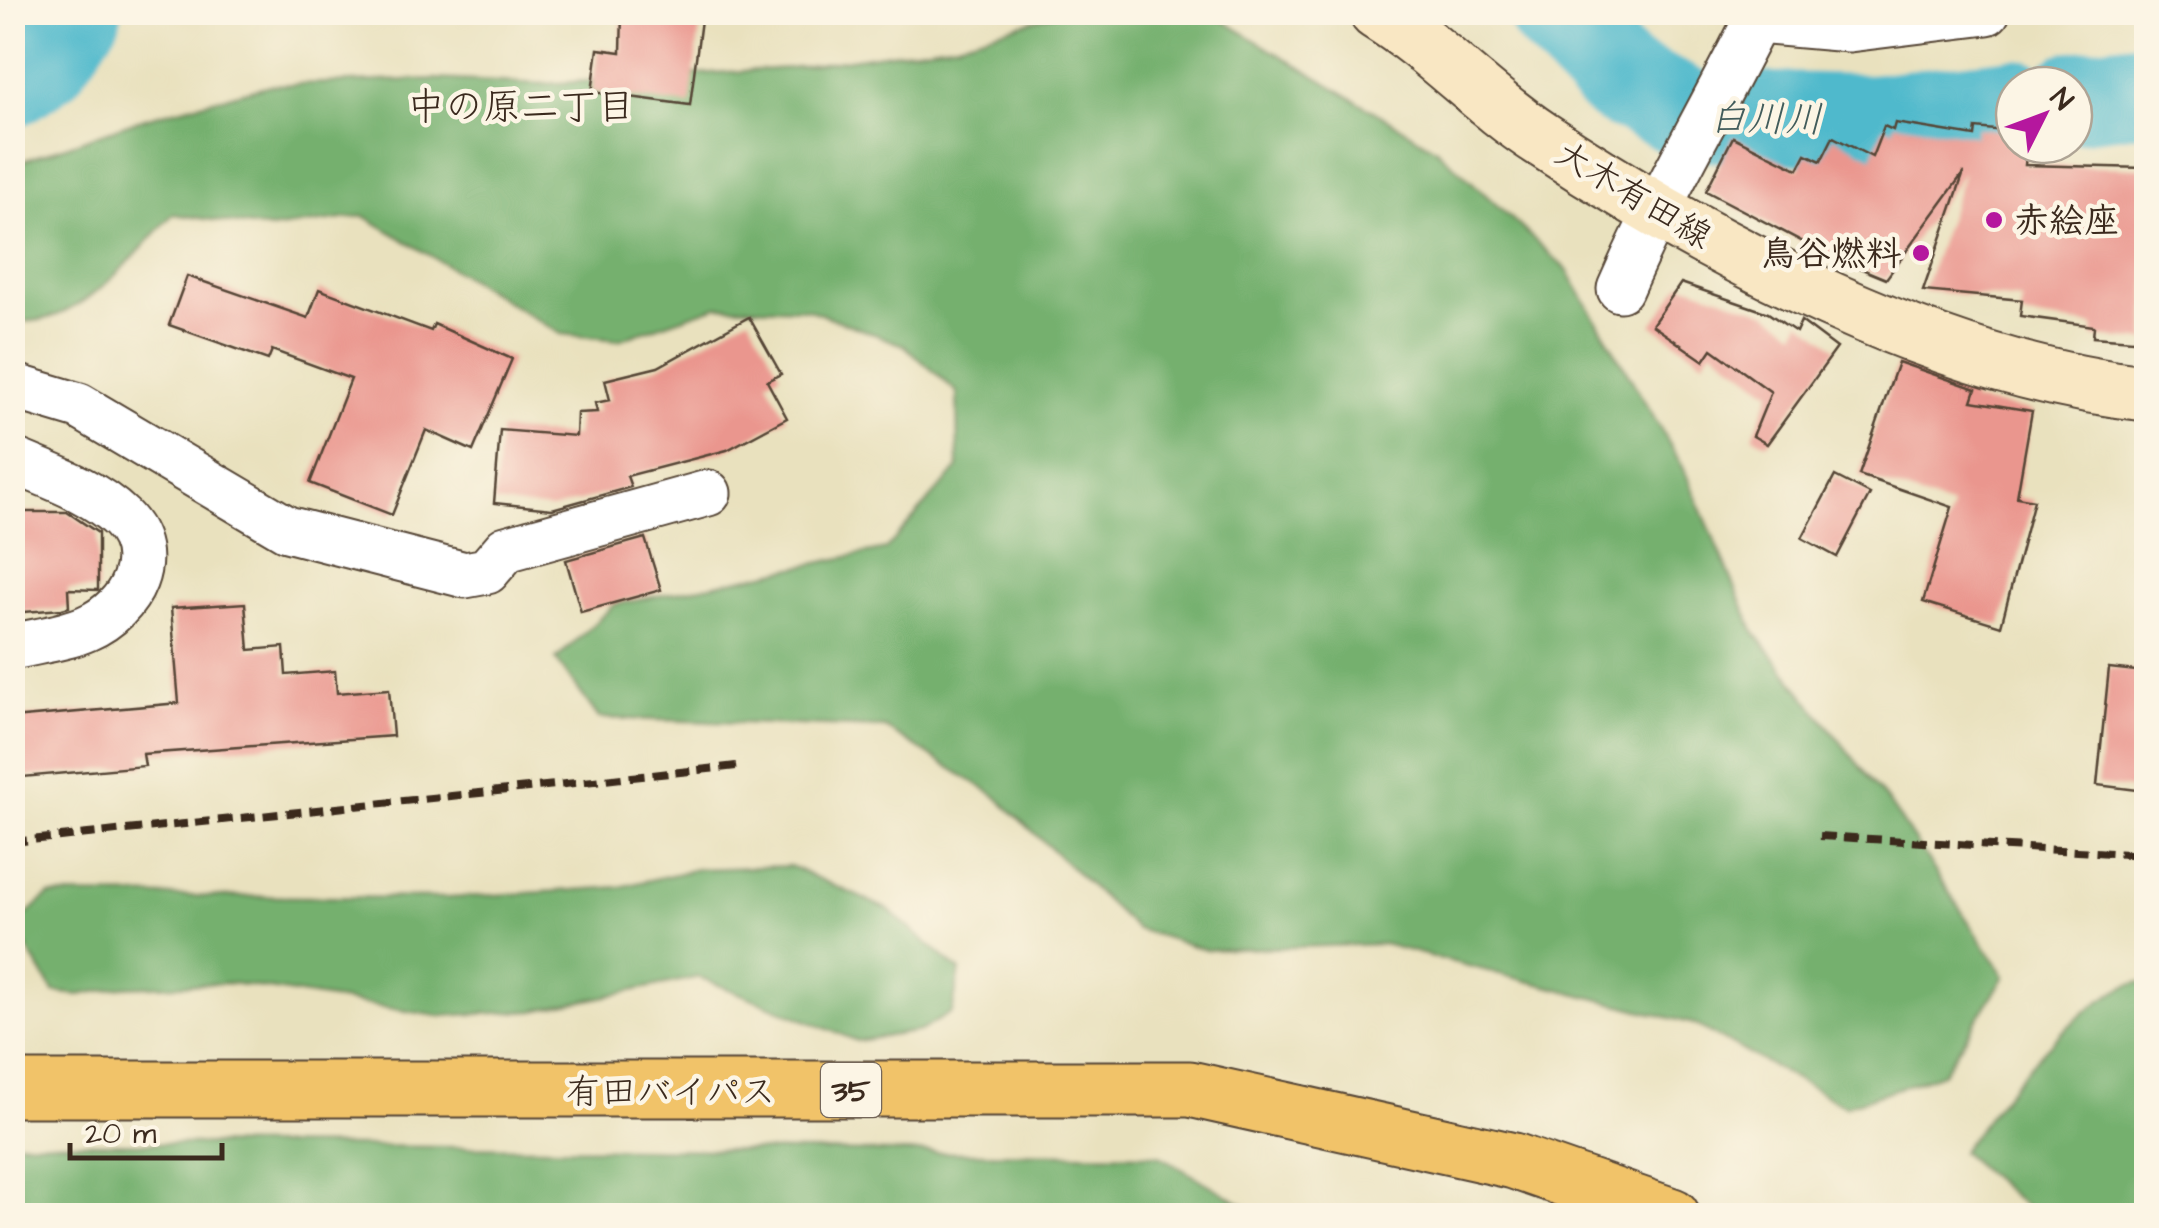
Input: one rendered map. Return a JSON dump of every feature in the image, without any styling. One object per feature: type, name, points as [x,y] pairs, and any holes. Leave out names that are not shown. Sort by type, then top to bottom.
[{"type":"highway","name":"有田バイパス","points":[[12,1089],[1190,1090],[1514,1161],[1672,1216]]},
{"type":"main road","name":"大木有田線","points":[[1378,12],[1537,136],[1668,188],[1767,271],[1942,344],[2109,389],[2146,393]]},
{"type":"street","points":[[1620,289],[1753,17],[1850,30],[1986,12]]},
{"type":"street","points":[[12,386],[78,406],[287,530],[465,576],[487,571],[506,550],[708,493]]},
{"type":"street","points":[[12,460],[70,483],[119,516],[136,536],[141,563],[136,581],[109,616],[84,630],[12,646]]},
{"type":"green space","points":[[1058,13],[1210,13],[1435,148],[1567,270],[1683,467],[1755,633],[1892,807],[2005,976],[1943,1073],[1845,1106],[1694,1024],[1383,944],[1207,950],[1136,929],[993,794],[885,728],[599,718],[556,659],[614,605],[886,549],[958,468],[957,392],[904,345],[807,309],[717,306],[618,340],[561,334],[364,216],[271,229],[173,214],[122,269],[81,303],[36,321],[13,320],[12,165],[148,117],[270,85],[435,79],[544,84],[789,68],[957,43]]},
{"type":"green space","points":[[790,866],[887,909],[960,971],[952,1012],[920,1031],[857,1041],[699,977],[534,1011],[438,1016],[231,983],[122,987],[79,995],[54,992],[13,926],[49,895],[448,898],[620,887],[697,869]]},
{"type":"green space","points":[[2146,981],[2146,1215],[2036,1215],[1961,1152],[2020,1078],[2069,1026],[2121,989]]},
{"type":"green space","points":[[13,1142],[1158,1155],[1261,1215],[13,1215]]},
{"type":"building","points":[[622,12],[702,12],[690,105],[592,92],[598,49],[621,52]]},
{"type":"building","points":[[1895,123],[1975,136],[1976,128],[1994,130],[1994,165],[2146,168],[2146,341],[2093,337],[2094,326],[2020,316],[2022,300],[1923,291],[1964,172],[1886,279],[1828,255],[1706,191],[1733,137],[1798,169],[1806,154],[1821,161],[1833,137],[1872,157],[1884,126],[1893,130]]},
{"type":"building","points":[[187,276],[308,318],[319,289],[431,331],[434,324],[512,359],[473,451],[426,430],[392,515],[310,483],[351,379],[272,350],[268,360],[169,325]]},
{"type":"building","points":[[1681,283],[1768,313],[1796,332],[1801,321],[1837,348],[1767,444],[1753,436],[1771,392],[1712,349],[1704,361],[1652,325]]},
{"type":"building","points":[[749,317],[781,374],[767,381],[787,418],[727,450],[627,476],[631,487],[552,509],[494,503],[500,430],[576,436],[577,413],[597,412],[595,403],[610,400],[605,380],[658,367]]},
{"type":"building","points":[[1898,362],[1976,389],[1972,401],[2032,411],[2017,497],[2034,500],[2001,626],[1923,602],[1952,507],[1859,475]]},
{"type":"building","points":[[1835,476],[1870,494],[1837,557],[1802,538]]},
{"type":"building","points":[[12,512],[67,512],[98,533],[98,590],[68,589],[69,607],[62,609],[12,613]]},
{"type":"building","points":[[645,538],[661,590],[581,612],[566,560]]},
{"type":"building","points":[[245,603],[249,650],[284,647],[286,675],[335,671],[337,693],[389,689],[393,736],[143,754],[145,766],[12,778],[12,718],[179,703],[171,608]]},
{"type":"building","points":[[2109,668],[2146,672],[2146,791],[2097,785]]},
{"type":"waterway","name":"白川川","points":[[12,81],[43,60],[76,12]]},
{"type":"waterway","name":"白川川","points":[[1554,12],[1620,81],[1691,116],[1872,120],[1994,106]]},
{"type":"waterway","name":"白川川","points":[[2094,94],[2146,88]]},
{"type":"railway","points":[[12,842],[737,766]]},
{"type":"railway","points":[[1820,836],[2146,855]]},
{"type":"place","name":"赤絵座","points":[[1994,220]]},
{"type":"place","name":"鳥谷燃料","points":[[1921,253]]},
{"type":"district","name":"中の原二丁目","points":[[521,106]]}]
